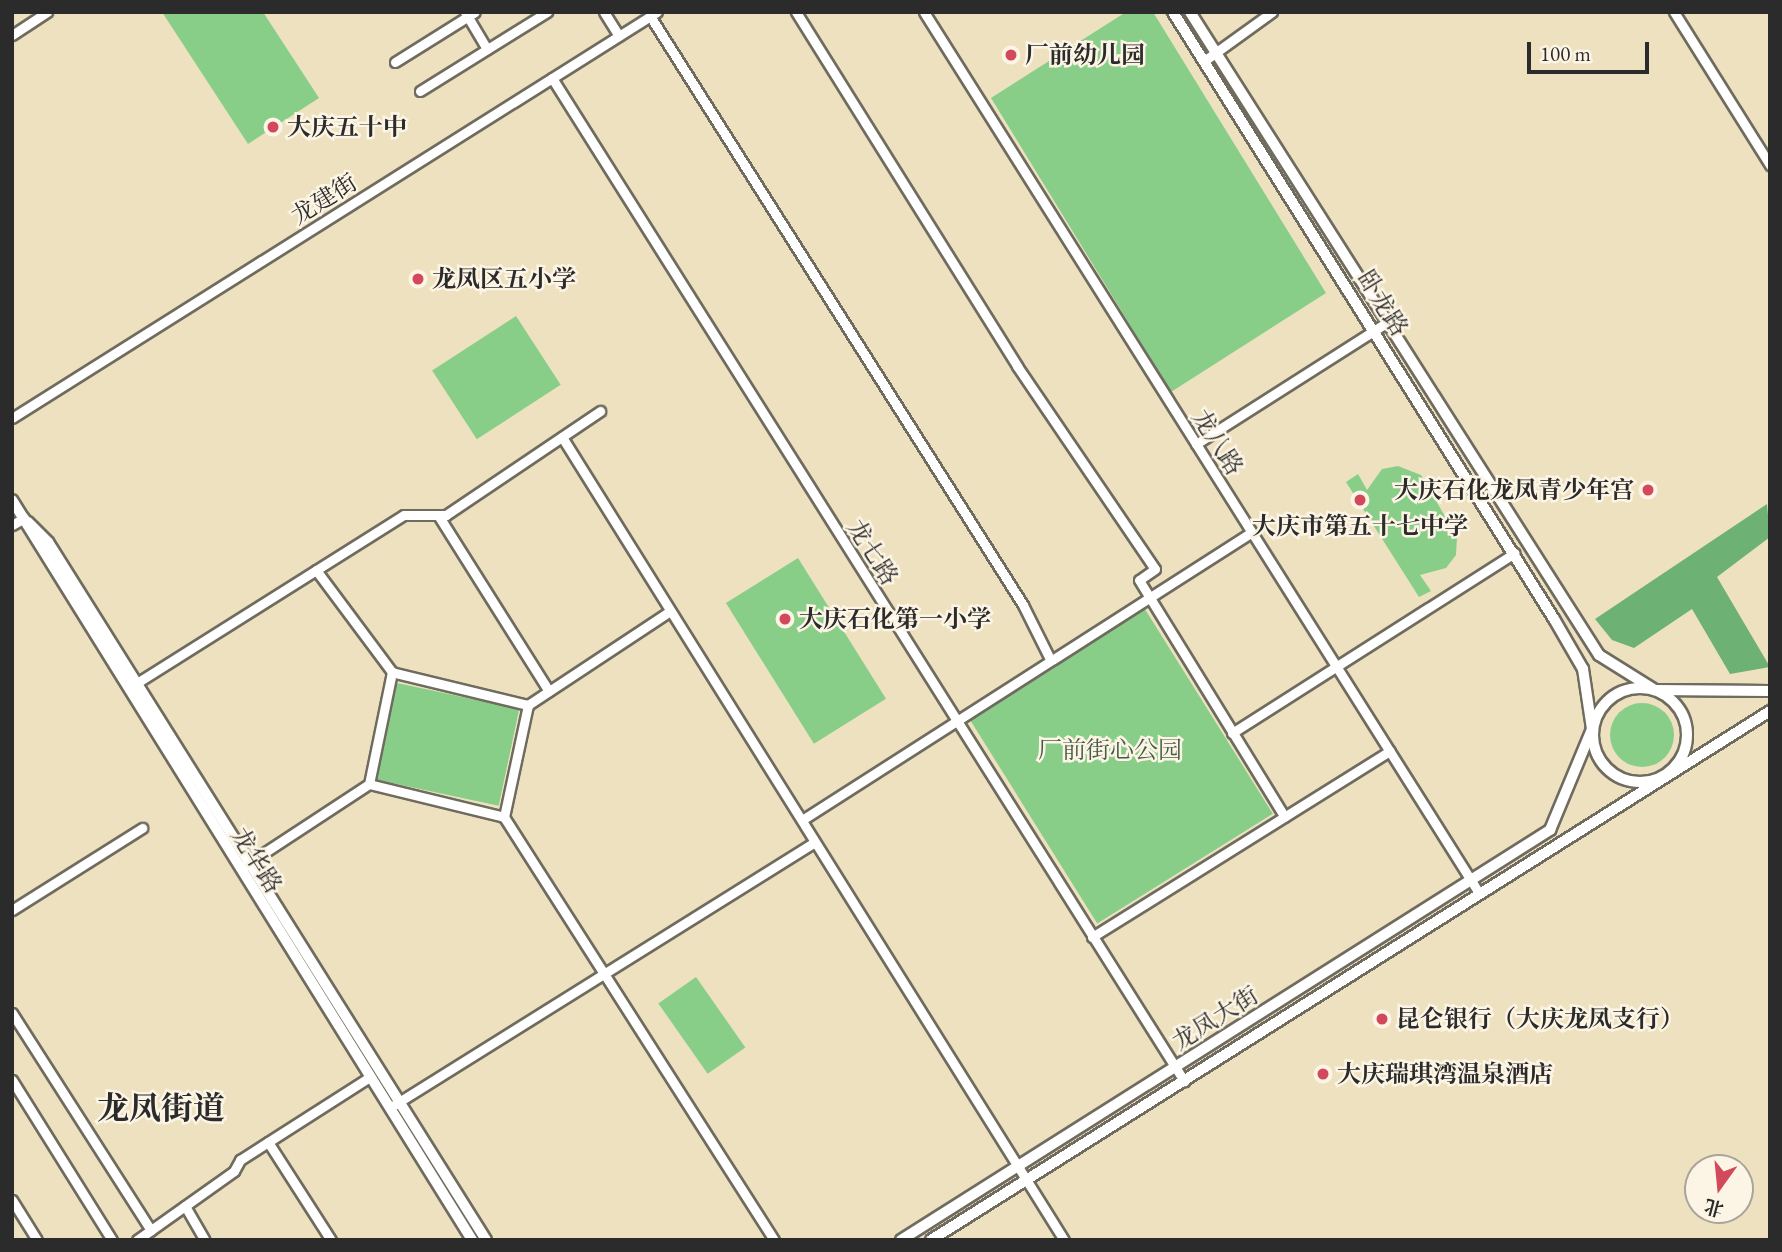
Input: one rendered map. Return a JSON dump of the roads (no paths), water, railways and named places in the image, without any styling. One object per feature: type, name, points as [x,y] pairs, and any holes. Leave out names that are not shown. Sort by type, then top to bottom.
[{"type":"main road","name":"卧龙路","points":[[1173,12],[1554,619],[1583,669],[1592,729]]},
{"type":"main road","name":"卧龙路","points":[[1190,12],[1566,608],[1599,655],[1655,690]]},
{"type":"main road","name":"龙华路","points":[[12,500],[125,690],[370,1076],[394,1105],[471,1240]]},
{"type":"main road","points":[[24,518],[48,542],[249,863],[394,1105],[486,1240]]},
{"type":"main road","points":[[1655,690],[1677,705],[1688,729],[1683,756],[1665,775],[1636,782],[1615,775],[1599,759],[1592,729],[1614,695],[1655,690],[1770,691]]},
{"type":"main road","name":"龙凤大街","points":[[931,1240],[1770,711]]},
{"type":"main road","name":"龙凤大街","points":[[901,1240],[1550,830],[1592,729]]},
{"type":"street","points":[[12,35],[47,12]]},
{"type":"street","points":[[420,91],[547,12]]},
{"type":"street","points":[[604,12],[619,36]]},
{"type":"street","points":[[796,12],[1017,366],[1154,569],[1139,580],[1285,817]]},
{"type":"street","name":"龙八路","points":[[924,12],[1479,893]]},
{"type":"street","points":[[1204,61],[1272,12]]},
{"type":"street","points":[[1674,12],[1770,165]]},
{"type":"street","points":[[395,62],[469,14],[487,49]]},
{"type":"street","points":[[653,14],[1023,605],[1050,659]]},
{"type":"street","name":"龙建街","points":[[12,418],[653,14]]},
{"type":"street","name":"龙七路","points":[[552,78],[1184,1081]]},
{"type":"street","points":[[1196,444],[1386,323]]},
{"type":"street","points":[[125,690],[404,515],[438,515],[600,411]]},
{"type":"street","points":[[562,437],[1064,1240]]},
{"type":"street","points":[[438,515],[549,691]]},
{"type":"street","points":[[12,524],[24,518]]},
{"type":"street","points":[[802,820],[955,719],[1252,532]]},
{"type":"street","points":[[1232,733],[1515,553]]},
{"type":"street","points":[[316,570],[392,672],[528,705]]},
{"type":"street","points":[[670,611],[528,705],[504,817],[774,1240]]},
{"type":"street","points":[[239,869],[369,785],[392,672]]},
{"type":"street","points":[[1092,937],[1390,751]]},
{"type":"street","points":[[369,785],[504,817]]},
{"type":"street","points":[[12,910],[142,828]]},
{"type":"street","points":[[394,1105],[815,842]]},
{"type":"street","points":[[12,1013],[151,1230]]},
{"type":"street","points":[[137,1240],[268,1142],[370,1076]]},
{"type":"street","points":[[12,1080],[112,1240]]},
{"type":"street","points":[[268,1142],[331,1240]]},
{"type":"street","points":[[12,1200],[37,1240]]},
{"type":"street","points":[[185,1206],[205,1240]]},
{"type":"place","name":"厂前幼儿园","points":[[1011,55]]},
{"type":"place","name":"大庆五十中","points":[[273,127]]},
{"type":"place","name":"龙凤区五小学","points":[[418,279]]},
{"type":"place","name":"大庆石化龙凤青少年宫","points":[[1648,490]]},
{"type":"place","name":"大庆市第五十七中学","points":[[1360,500]]},
{"type":"place","name":"大庆石化第一小学","points":[[785,619]]},
{"type":"place","name":"昆仑银行（大庆龙凤支行）","points":[[1382,1019]]},
{"type":"place","name":"大庆瑞琪湾温泉酒店","points":[[1323,1074]]},
{"type":"district","name":"龙凤街道","points":[[161,1108]]},
{"type":"park label","name":"厂前街心公园","points":[[1110,750]]}]
